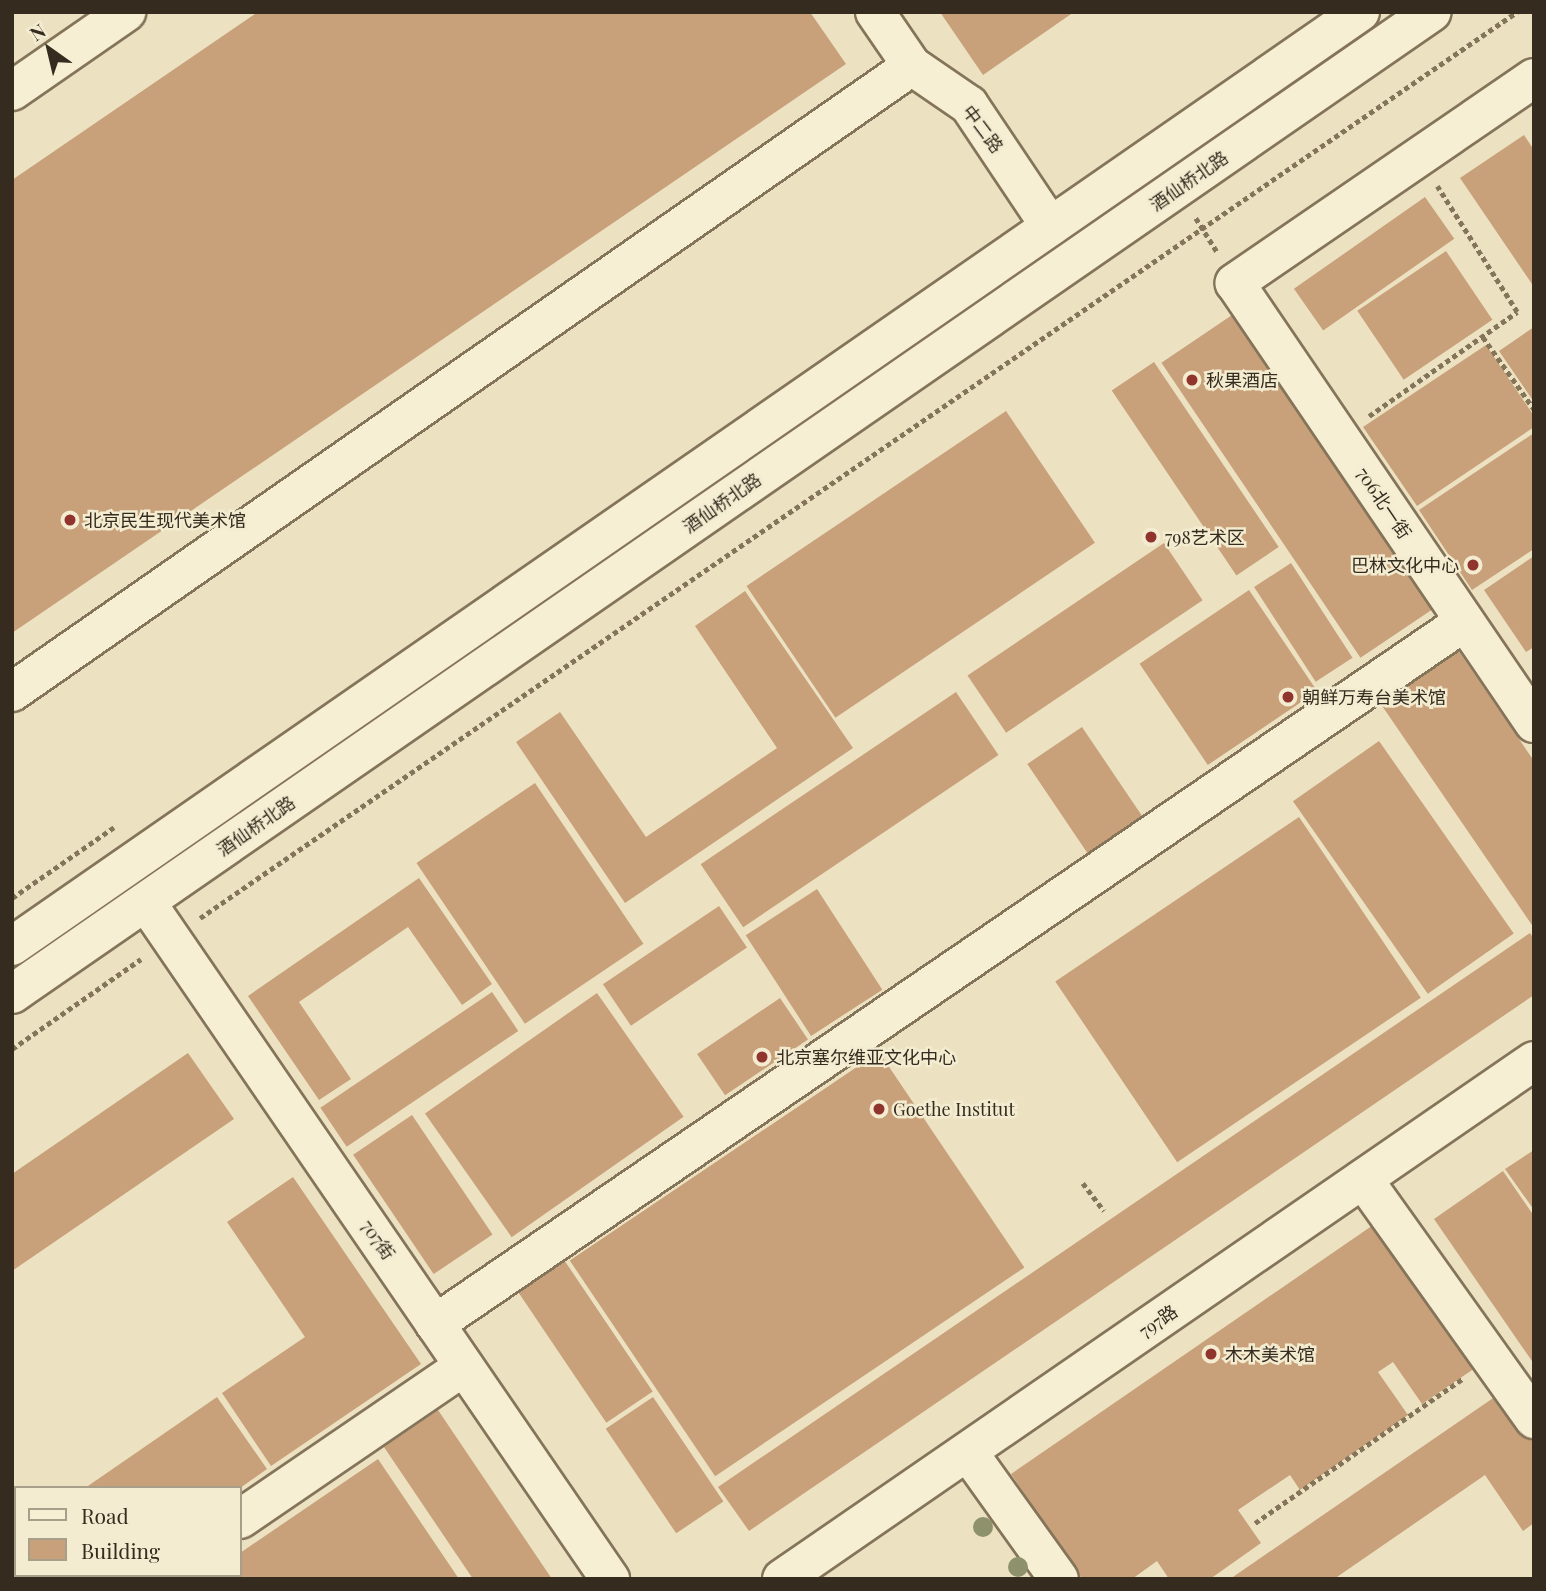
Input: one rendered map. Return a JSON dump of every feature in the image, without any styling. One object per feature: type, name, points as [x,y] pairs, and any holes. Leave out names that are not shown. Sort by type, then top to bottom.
[{"type":"street","points":[[12,91],[126,12]]},
{"type":"street","name":"中二路","points":[[875,12],[912,66],[969,105],[1050,226]]},
{"type":"street","points":[[12,946],[1360,12]]},
{"type":"street","name":"酒仙桥北路","points":[[12,994],[1433,12]]},
{"type":"street","points":[[12,692],[912,66]]},
{"type":"street","points":[[1235,283],[1534,78]]},
{"type":"street","name":"706北一街","points":[[1235,283],[1534,723]]},
{"type":"street","points":[[435,1324],[1464,622]]},
{"type":"street","name":"707街","points":[[146,902],[610,1579]]},
{"type":"street","name":"797路","points":[[782,1579],[1534,1061]]},
{"type":"street","points":[[1363,1179],[1534,1419]]},
{"type":"street","points":[[242,1518],[464,1366]]},
{"type":"street","points":[[968,1452],[1059,1579]]},
{"type":"path","points":[[12,1049],[1517,12]]},
{"type":"path","points":[[1339,436],[1517,312],[1418,157]]},
{"type":"path","points":[[1177,189],[1235,283]]},
{"type":"path","points":[[1483,337],[1534,409]]},
{"type":"path","points":[[1083,1182],[1104,1211]]},
{"type":"path","points":[[1255,1524],[1491,1359]]},
{"type":"building","points":[[258,12],[810,12],[846,64],[12,633],[12,180]]},
{"type":"building","points":[[940,12],[1074,12],[983,75]]},
{"type":"building","points":[[1524,135],[1534,150],[1534,287],[1460,178]]},
{"type":"building","points":[[1425,197],[1454,239],[1323,331],[1294,289]]},
{"type":"building","points":[[1446,251],[1492,320],[1404,380],[1357,311]]},
{"type":"building","points":[[1241,309],[1440,604],[1360,658],[1161,363]]},
{"type":"building","points":[[1534,327],[1534,402],[1499,351]]},
{"type":"building","points":[[1486,345],[1534,416],[1534,427],[1417,506],[1363,427]]},
{"type":"building","points":[[1154,362],[1279,547],[1236,575],[1112,391]]},
{"type":"building","points":[[1006,411],[1095,543],[835,718],[747,586]]},
{"type":"building","points":[[1534,433],[1534,549],[1472,590],[1419,510]]},
{"type":"building","points":[[1164,543],[1203,600],[1006,733],[968,676]]},
{"type":"building","points":[[1534,556],[1534,647],[1526,652],[1484,590]]},
{"type":"building","points":[[1291,563],[1353,658],[1316,682],[1254,587]]},
{"type":"building","points":[[1249,590],[1317,691],[1208,765],[1140,664]]},
{"type":"building","points":[[745,591],[853,748],[625,903],[516,742],[560,712],[646,837],[777,748],[695,626]]},
{"type":"building","points":[[1454,644],[1534,761],[1534,928],[1376,697]]},
{"type":"building","points":[[956,692],[998,755],[743,927],[701,864]]},
{"type":"building","points":[[1082,727],[1143,817],[1088,854],[1027,764]]},
{"type":"building","points":[[1379,741],[1514,934],[1428,994],[1293,801]]},
{"type":"building","points":[[535,783],[643,944],[525,1024],[416,863]]},
{"type":"building","points":[[1299,817],[1421,998],[1177,1162],[1055,981]]},
{"type":"building","points":[[419,878],[492,984],[462,1005],[408,927],[299,1002],[351,1079],[319,1100],[248,996]]},
{"type":"building","points":[[817,889],[882,990],[811,1036],[746,935]]},
{"type":"building","points":[[719,906],[747,947],[631,1026],[603,984]]},
{"type":"building","points":[[1530,933],[1534,939],[1534,995],[749,1531],[718,1487]]},
{"type":"building","points":[[492,992],[518,1031],[347,1147],[320,1108]]},
{"type":"building","points":[[597,993],[684,1117],[512,1237],[425,1113]]},
{"type":"building","points":[[780,998],[808,1039],[725,1095],[697,1054]]},
{"type":"building","points":[[879,1052],[1024,1268],[715,1476],[570,1261]]},
{"type":"building","points":[[188,1053],[234,1119],[12,1271],[12,1174]]},
{"type":"building","points":[[412,1115],[493,1234],[434,1274],[353,1155]]},
{"type":"building","points":[[1534,1150],[1534,1210],[1505,1169]]},
{"type":"building","points":[[1503,1171],[1534,1216],[1534,1364],[1434,1219]]},
{"type":"building","points":[[293,1177],[421,1364],[271,1466],[222,1393],[305,1337],[227,1222]]},
{"type":"building","points":[[1379,1221],[1478,1366],[1422,1404],[1393,1362],[1378,1372],[1408,1415],[1300,1490],[1290,1475],[1238,1510],[1261,1543],[1210,1579],[1169,1579],[1157,1561],[1132,1579],[1082,1579],[1011,1474]]},
{"type":"building","points":[[556,1248],[653,1391],[606,1423],[510,1279]]},
{"type":"building","points":[[1499,1394],[1534,1444],[1534,1523],[1523,1531],[1485,1475],[1334,1579],[1230,1579]]},
{"type":"building","points":[[217,1397],[267,1469],[242,1487],[88,1486]]},
{"type":"building","points":[[653,1397],[723,1501],[676,1533],[606,1429]]},
{"type":"building","points":[[438,1410],[552,1579],[473,1579],[384,1447]]},
{"type":"building","points":[[378,1459],[459,1579],[201,1579],[242,1577],[242,1552]]},
{"type":"building","points":[[14,1537],[14,1577],[110,1577],[12,1579]]},
{"type":"place","name":"秋果酒店","points":[[1192,380]]},
{"type":"place","name":"北京民生现代美术馆","points":[[70,520]]},
{"type":"place","name":"798艺术区","points":[[1151,537]]},
{"type":"place","name":"巴林文化中心","points":[[1473,565]]},
{"type":"place","name":"朝鲜万寿台美术馆","points":[[1288,697]]},
{"type":"place","name":"北京塞尔维亚文化中心","points":[[762,1057]]},
{"type":"place","name":"Goethe Institut","points":[[879,1109]]},
{"type":"place","name":"木木美术馆","points":[[1211,1354]]}]
